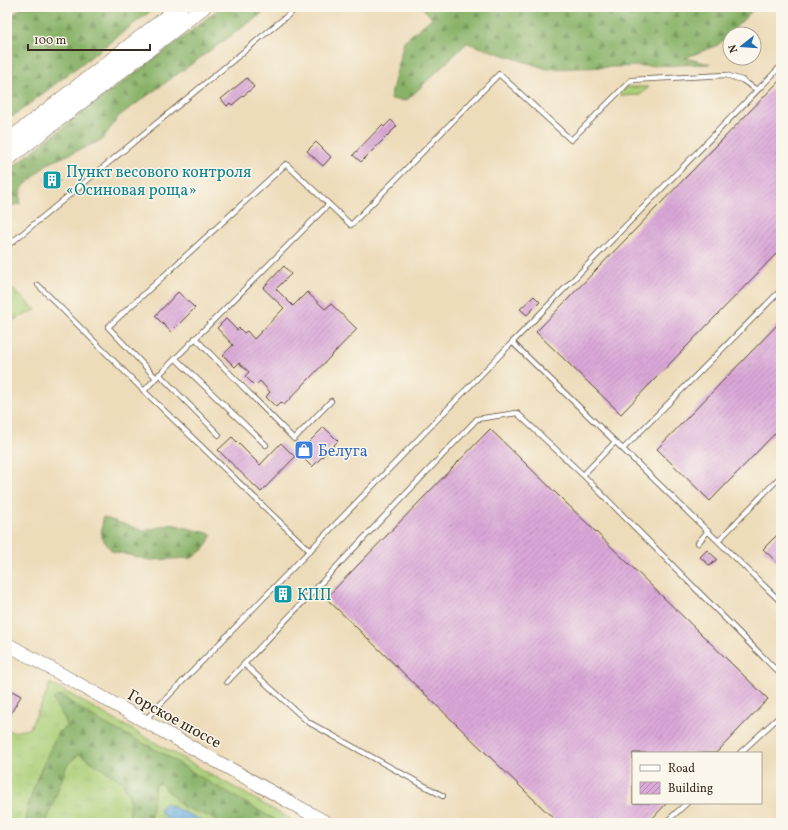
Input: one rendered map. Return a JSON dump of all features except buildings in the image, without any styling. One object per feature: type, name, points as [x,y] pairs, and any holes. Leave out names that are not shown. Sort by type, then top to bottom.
[{"type":"main road","points":[[7,142],[180,7]]},
{"type":"main road","points":[[7,159],[203,7]]},
{"type":"main road","name":"Горское шоссе","points":[[7,644],[327,823]]},
{"type":"lane","points":[[7,242],[11,243],[287,16],[294,7]]},
{"type":"lane","points":[[144,720],[781,66]]},
{"type":"lane","points":[[219,435],[108,327],[286,164],[351,225],[499,74],[571,140],[631,80],[726,75],[742,80],[757,90]]},
{"type":"lane","points":[[144,391],[329,204]]},
{"type":"lane","points":[[38,285],[144,391],[310,551]]},
{"type":"lane","points":[[623,450],[781,290]]},
{"type":"lane","points":[[195,338],[294,439],[331,401]]},
{"type":"lane","points":[[512,342],[781,602]]},
{"type":"lane","points":[[175,358],[266,445]]},
{"type":"lane","points":[[228,682],[477,418],[517,413],[583,475],[781,675]]},
{"type":"lane","points":[[583,475],[615,442]]},
{"type":"lane","points":[[718,542],[781,476]]},
{"type":"lane","points":[[698,542],[708,531]]},
{"type":"lane","points":[[244,664],[308,722],[443,796]]},
{"type":"lane","points":[[741,752],[781,715]]},
{"type":"lane","points":[[666,823],[686,804]]},
{"type":"green space","points":[[22,7],[156,7],[12,117],[7,111],[7,20]]},
{"type":"green space","points":[[220,7],[271,7],[119,116],[102,140],[47,164],[21,189],[20,204],[7,205],[7,172],[73,119],[184,37]]},
{"type":"green space","points":[[422,7],[756,7],[737,26],[722,26],[722,41],[718,45],[685,58],[710,64],[547,69],[467,43],[406,101],[390,99],[404,41],[432,18]]},
{"type":"green space","points":[[628,87],[649,87],[640,95],[622,96],[619,94]]},
{"type":"green space","points":[[7,284],[36,310],[7,323]]},
{"type":"green space","points":[[103,517],[144,531],[171,524],[212,534],[205,548],[192,558],[149,560],[112,551],[101,537]]},
{"type":"green space","points":[[50,683],[297,823],[7,823],[7,729],[12,732],[29,729],[46,695]]},
{"type":"green space","points":[[62,696],[92,717],[164,754],[207,781],[281,823],[222,823],[209,816],[184,808],[160,783],[155,786],[150,823],[129,823],[130,799],[123,782],[79,754],[67,765],[46,823],[27,823],[26,813],[37,778],[58,732],[67,727],[65,719],[53,698]]},
{"type":"water","points":[[165,803],[207,823],[169,823],[159,809]]},
{"type":"place","name":"Пункт весового контроля «Осиновая роща»","points":[[52,180]]},
{"type":"place","name":"Белуга","points":[[304,450]]},
{"type":"place","name":"КПП","points":[[283,594]]}]
